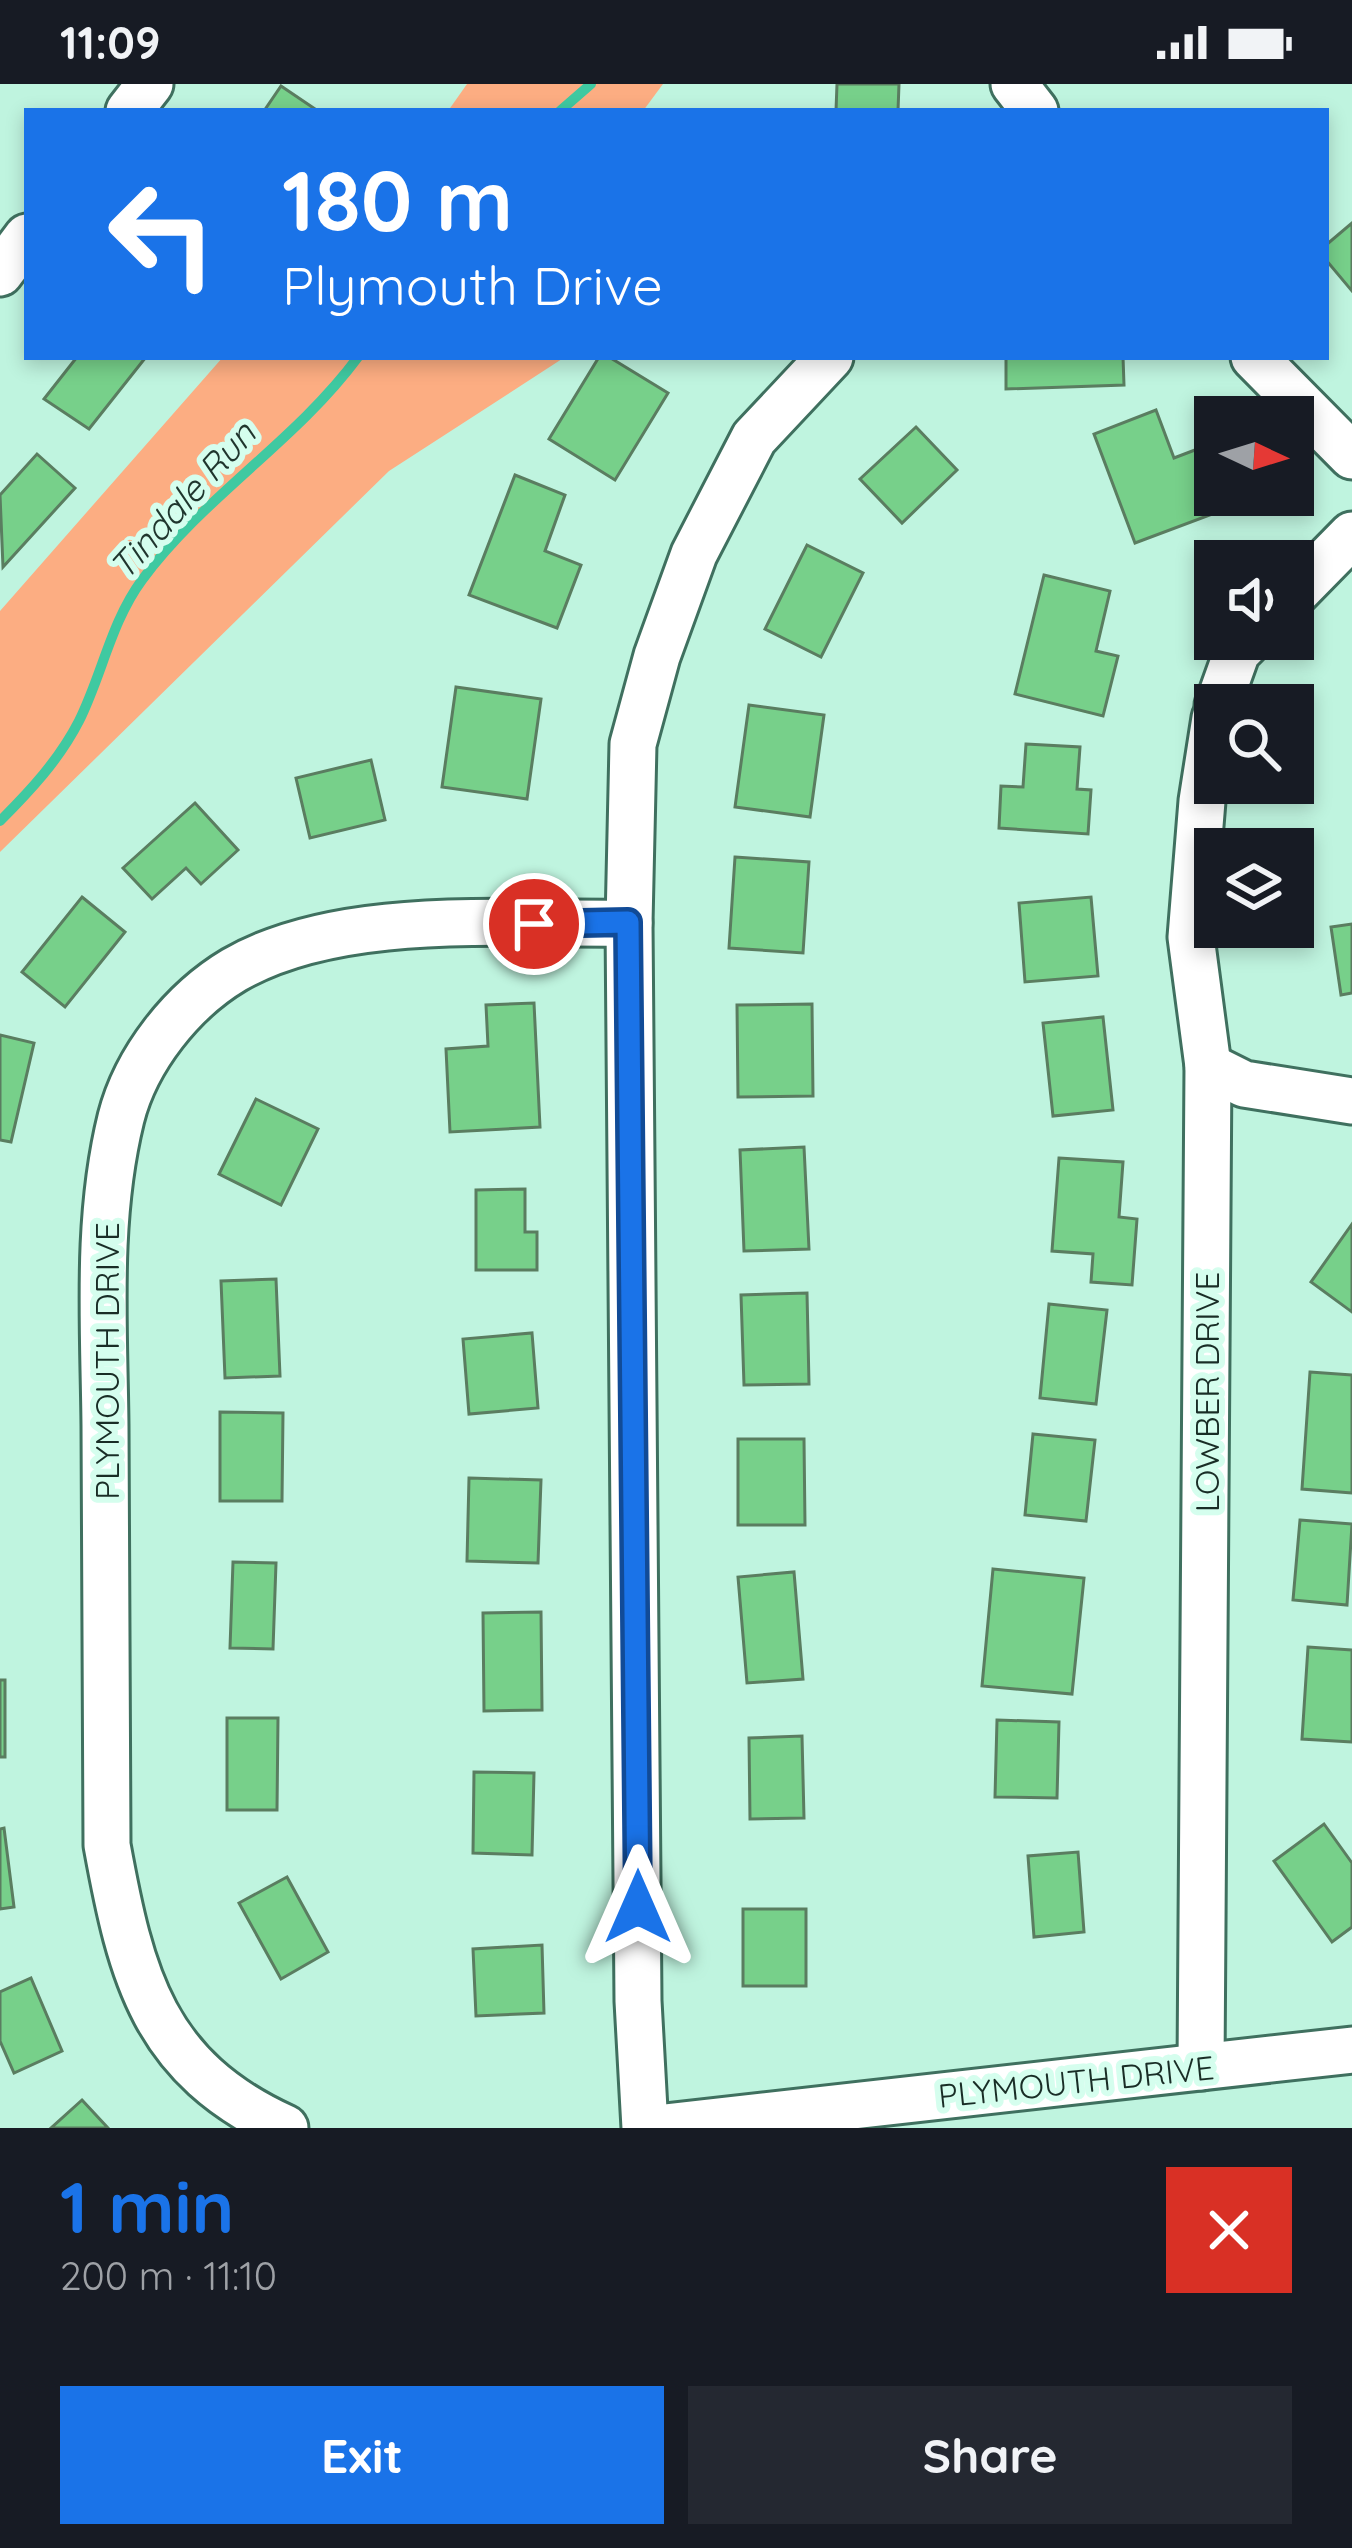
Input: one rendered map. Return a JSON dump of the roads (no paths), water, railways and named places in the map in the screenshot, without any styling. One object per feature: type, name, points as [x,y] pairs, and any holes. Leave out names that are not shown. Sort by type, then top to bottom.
[{"type":"street","points":[[131,108],[151,84]]},
{"type":"street","points":[[1014,84],[1033,108]]},
{"type":"street","points":[[0,273],[24,241]]},
{"type":"street","points":[[645,2128],[638,2001],[628,922],[633,744],[694,554],[754,438],[827,360]]},
{"type":"street","points":[[1257,360],[1352,456]]},
{"type":"street","points":[[1314,574],[1352,535]]},
{"type":"street","name":"LOWBER DRIVE","points":[[1201,2068],[1208,1066],[1191,937],[1202,804]]},
{"type":"street","name":"PLYMOUTH DRIVE","points":[[285,2128],[238,2103],[178,2050],[145,2000],[125,1946],[107,1846],[104,1219],[122,1115],[143,1062],[190,1003],[235,969],[295,944],[393,927],[628,922]]},
{"type":"street","points":[[1208,1066],[1244,1084],[1352,1101]]},
{"type":"street","name":"PLYMOUTH DRIVE","points":[[656,2128],[1352,2050]]},
{"type":"waterway","name":"Tindale Run","points":[[563,108],[591,84]]},
{"type":"waterway","name":"Tindale Run","points":[[0,821],[71,735],[122,613],[142,580],[193,522],[307,415],[356,360]]}]
